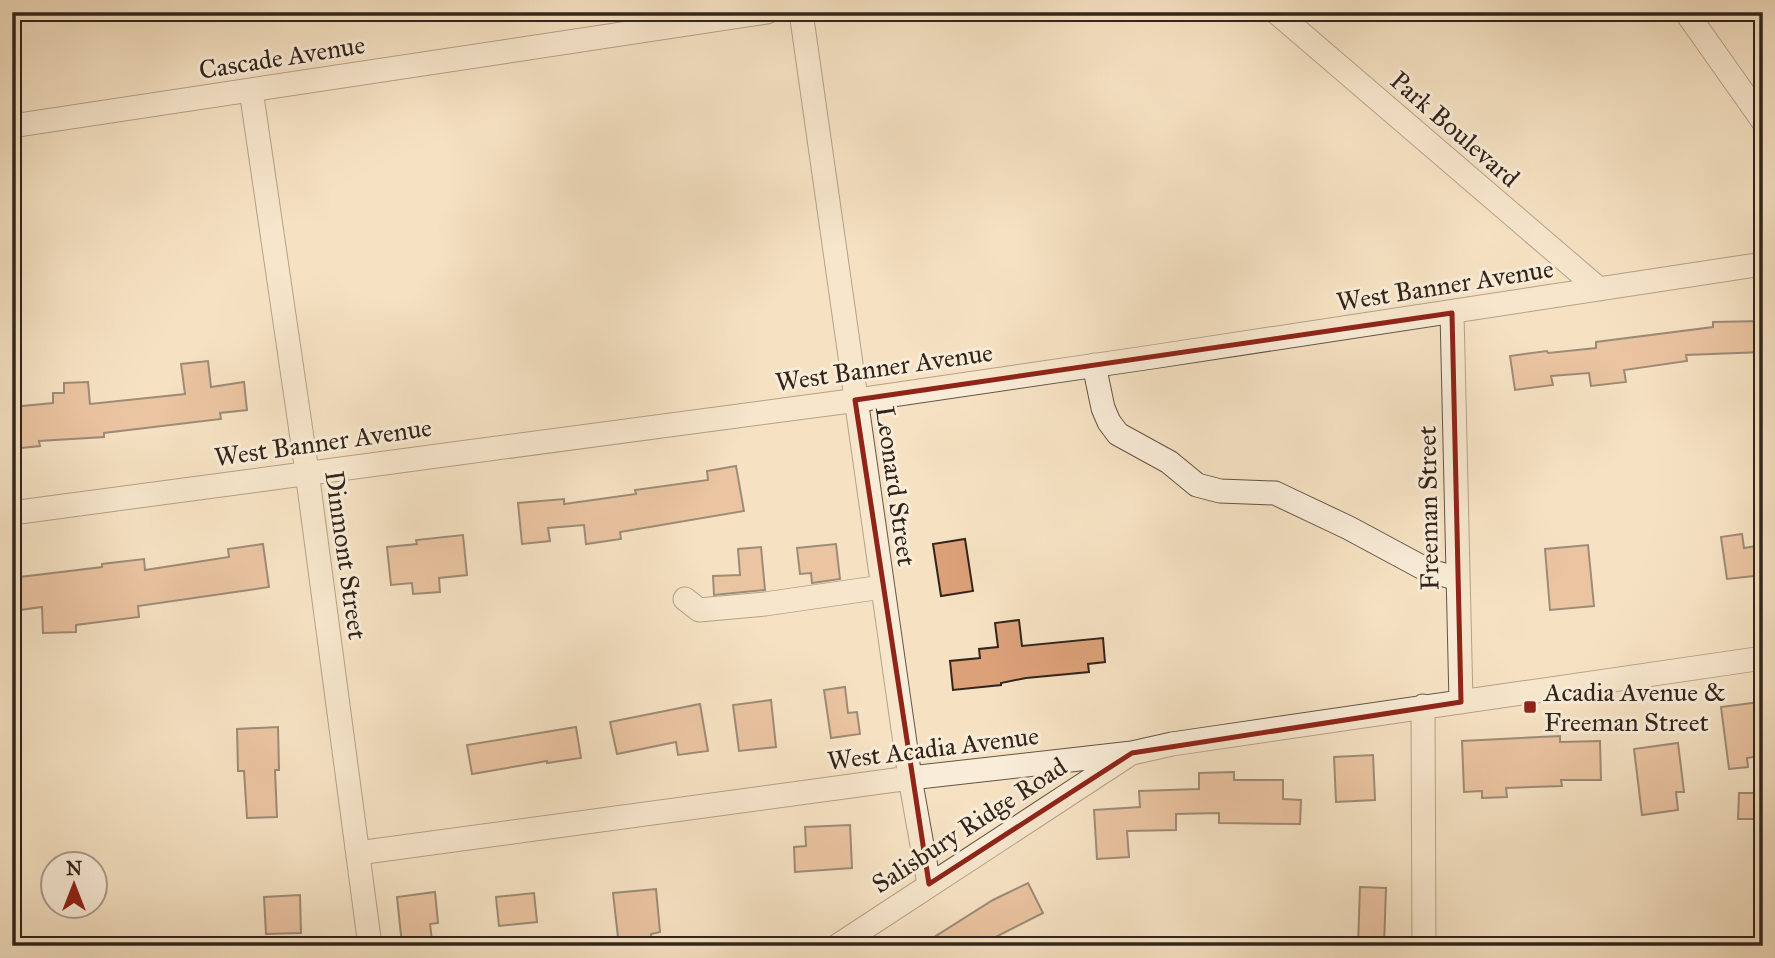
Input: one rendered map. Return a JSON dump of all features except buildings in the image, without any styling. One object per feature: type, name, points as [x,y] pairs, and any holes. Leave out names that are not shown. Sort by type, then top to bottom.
[{"type":"street","name":"Cascade Avenue","points":[[12,126],[767,12]]},
{"type":"street","name":"Leonard Street","points":[[801,12],[910,778],[929,884]]},
{"type":"street","name":"Park Boulevard","points":[[1276,12],[1599,289]]},
{"type":"street","points":[[1686,12],[1763,121]]},
{"type":"street","name":"Dinmont Street","points":[[251,90],[307,471],[370,946]]},
{"type":"street","name":"West Banner Avenue","points":[[12,513],[307,471],[855,400],[1452,313],[1763,264]]},
{"type":"street","name":"Freeman Street","points":[[1452,313],[1461,702]]},
{"type":"street","points":[[1094,365],[1103,408],[1118,434],[1168,463],[1197,485],[1232,492],[1275,493],[1349,528],[1427,570],[1458,579]]},
{"type":"street","points":[[685,599],[699,610],[765,604],[882,587]]},
{"type":"street","name":"West Acadia Avenue","points":[[358,853],[910,778],[1132,753],[1172,744],[1423,706],[1763,658]]},
{"type":"street","points":[[1423,706],[1424,946]]},
{"type":"street","name":"Salisbury Ridge Road","points":[[837,946],[1132,753]]},
{"type":"highlighted area","points":[[1452,313],[1461,702],[1132,753],[929,884],[855,400]]},
{"type":"place","name":"Acadia Avenue & Freeman Street","points":[[1530,707]]}]
